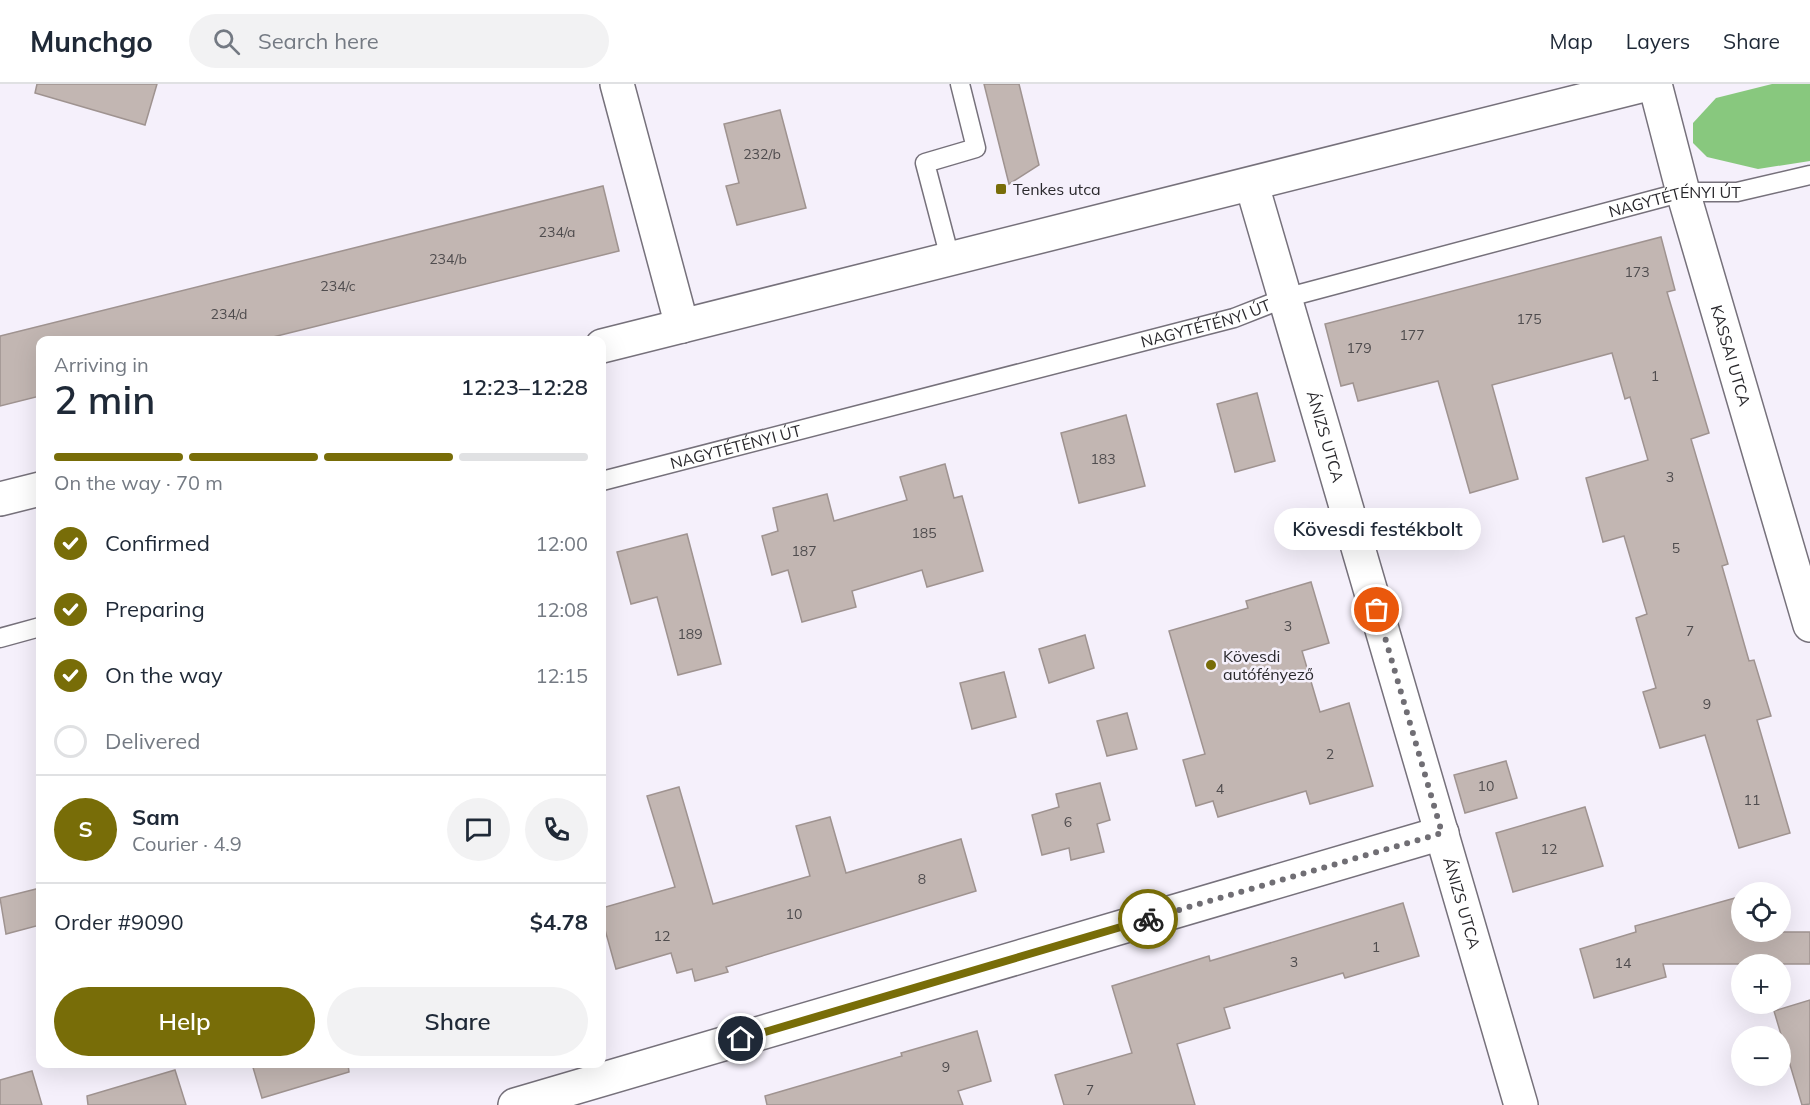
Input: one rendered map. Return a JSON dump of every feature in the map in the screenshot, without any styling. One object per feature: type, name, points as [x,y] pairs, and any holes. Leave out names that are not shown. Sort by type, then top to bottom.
[{"type":"street","points":[[617,84],[682,326]]},
{"type":"street","points":[[606,345],[1648,84]]},
{"type":"street","name":"KASSAI UTCA","points":[[1655,84],[1683,192],[1810,625]]},
{"type":"street","name":"ÁNIZS UTCA","points":[[1252,185],[1521,1105]]},
{"type":"street","points":[[0,500],[36,490]]},
{"type":"street","points":[[515,1105],[1442,833]]},
{"type":"lane","points":[[950,258],[925,163],[975,148],[960,84]]},
{"type":"lane","name":"NAGYTÉTÉNYI ÚT","points":[[606,480],[1234,318],[1285,298],[1683,192],[1737,192],[1810,175]]},
{"type":"lane","points":[[0,638],[36,628]]},
{"type":"green space","points":[[1772,84],[1810,84],[1810,161],[1758,169],[1707,157],[1693,143],[1693,123],[1716,98]]},
{"type":"building","points":[[37,84],[157,84],[145,125],[35,93]]},
{"type":"building","points":[[984,84],[1019,84],[1039,165],[1009,184]]},
{"type":"building","points":[[780,110],[806,208],[737,225],[726,186],[739,183],[724,124]]},
{"type":"building","points":[[603,186],[619,251],[277,336],[36,336],[36,397],[0,406],[0,336]]},
{"type":"building","points":[[1661,237],[1675,290],[1667,292],[1709,433],[1691,439],[1728,564],[1722,566],[1749,661],[1754,660],[1771,716],[1757,720],[1790,833],[1739,848],[1705,735],[1660,748],[1643,692],[1656,688],[1636,618],[1647,614],[1624,536],[1603,542],[1586,478],[1648,460],[1630,397],[1625,399],[1612,353],[1492,385],[1518,479],[1470,493],[1438,381],[1358,401],[1353,383],[1341,386],[1325,324]]},
{"type":"building","points":[[1257,393],[1275,461],[1235,472],[1217,404]]},
{"type":"building","points":[[1126,415],[1145,486],[1079,503],[1061,433]]},
{"type":"building","points":[[945,464],[954,498],[962,496],[983,571],[927,587],[922,570],[852,591],[856,607],[802,622],[788,570],[772,575],[762,536],[778,531],[773,508],[827,494],[834,521],[907,500],[900,477]]},
{"type":"building","points":[[687,534],[721,664],[678,675],[657,597],[631,604],[617,552]]},
{"type":"building","points":[[1311,582],[1329,643],[1302,651],[1320,712],[1349,703],[1373,786],[1310,804],[1306,791],[1218,817],[1213,801],[1196,806],[1183,760],[1205,754],[1169,631],[1248,608],[1246,601]]},
{"type":"building","points":[[1085,635],[1094,668],[1049,683],[1039,649]]},
{"type":"building","points":[[1004,672],[1016,717],[972,729],[960,683]]},
{"type":"building","points":[[1127,713],[1137,749],[1107,756],[1097,721]]},
{"type":"building","points":[[1506,761],[1517,798],[1465,813],[1454,775]]},
{"type":"building","points":[[1100,783],[1110,820],[1097,824],[1104,852],[1071,860],[1069,848],[1042,855],[1032,815],[1059,807],[1056,794]]},
{"type":"building","points":[[679,787],[713,904],[810,876],[796,826],[830,817],[846,873],[961,839],[976,891],[726,967],[728,972],[695,981],[692,969],[677,973],[671,953],[616,969],[606,933],[606,907],[675,887],[647,796]]},
{"type":"building","points":[[1585,807],[1603,866],[1513,892],[1496,833]]},
{"type":"building","points":[[36,889],[36,926],[6,934],[0,898]]},
{"type":"building","points":[[1731,899],[1731,942],[1791,942],[1791,932],[1810,932],[1810,964],[1791,964],[1791,954],[1731,954],[1731,964],[1663,964],[1666,977],[1594,998],[1580,949],[1636,932],[1635,926]]},
{"type":"building","points":[[1403,903],[1419,956],[1345,978],[1343,973],[1224,1008],[1230,1028],[1177,1044],[1195,1105],[1064,1105],[1055,1075],[1132,1053],[1112,986],[1209,956],[1210,961]]},
{"type":"building","points":[[1810,1000],[1810,1104],[1802,1105],[1791,1068],[1791,1026],[1778,1026],[1775,1014],[1791,1014],[1791,1006]]},
{"type":"building","points":[[977,1031],[991,1081],[958,1091],[963,1105],[767,1105],[765,1096],[902,1056],[901,1053]]},
{"type":"building","points":[[253,1068],[348,1068],[349,1072],[262,1098]]},
{"type":"building","points":[[175,1070],[186,1105],[88,1105],[87,1096]]},
{"type":"building","points":[[32,1071],[42,1105],[0,1105],[0,1080]]},
{"type":"way so far","points":[[1148,919],[1442,833],[1377,610]]},
{"type":"place","name":"Tenkes utca","points":[[1001,189]]},
{"type":"place","name":"Kövesdi festékbolt","points":[[1377,610]]},
{"type":"place","name":"Kövesdi autófényező","points":[[1211,665]]},
{"type":"route","points":[[741,1039],[1148,919]]}]
